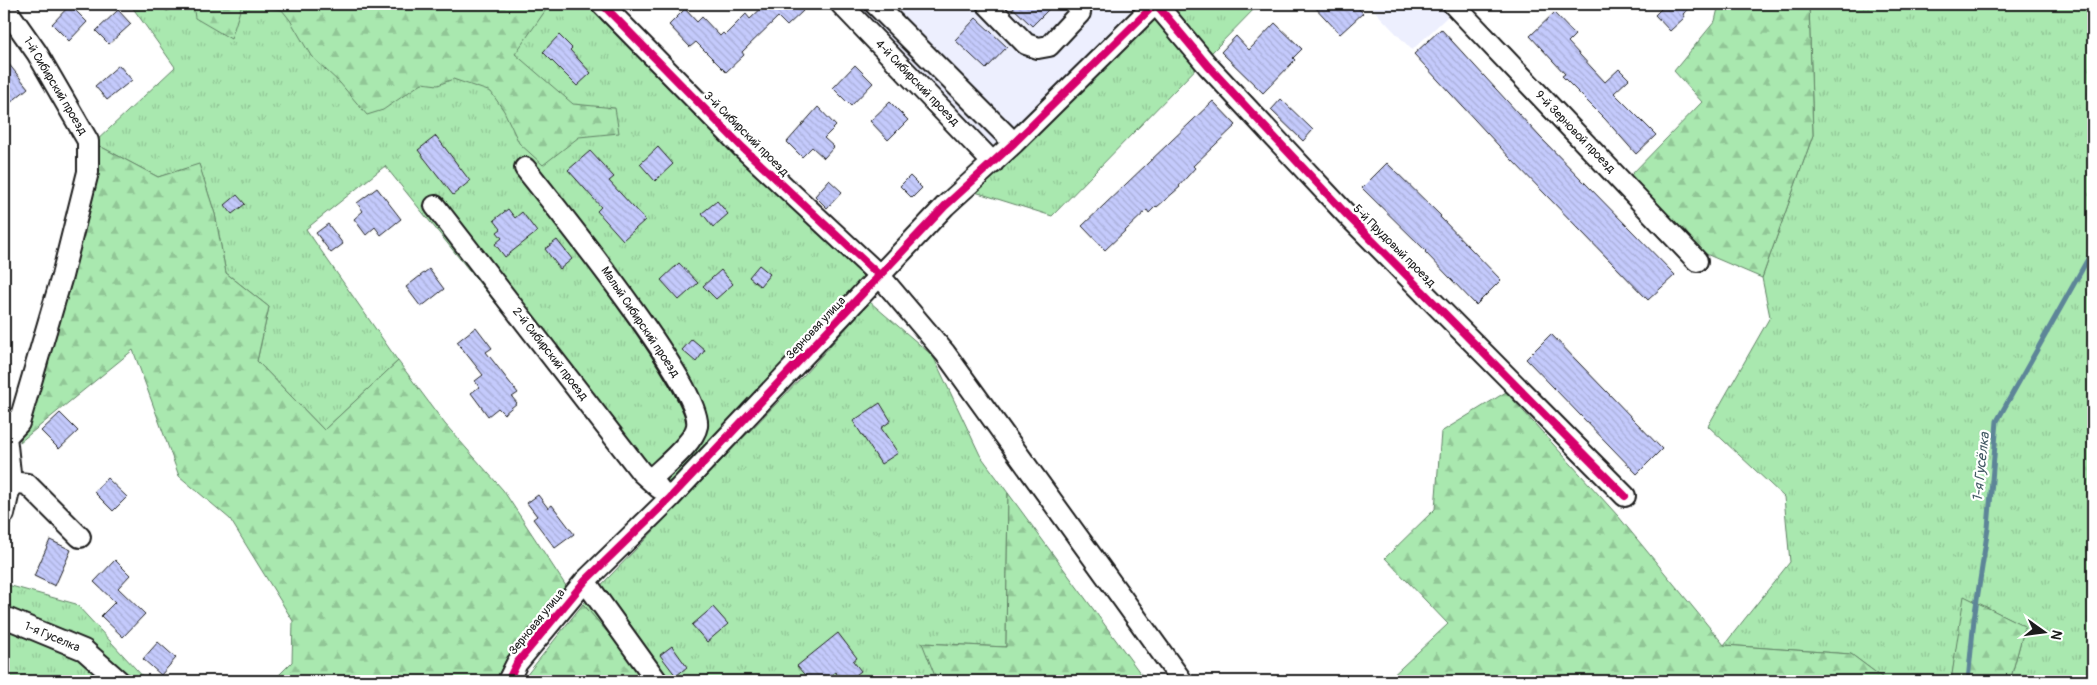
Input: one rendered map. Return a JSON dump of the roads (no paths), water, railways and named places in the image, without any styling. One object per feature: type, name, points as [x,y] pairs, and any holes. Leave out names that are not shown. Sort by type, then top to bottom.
[{"type":"street","name":"3-й Сибирский проезд","points":[[602,4],[743,148],[879,276],[944,353],[1182,681]]},
{"type":"street","name":"4-й Сибирский проезд","points":[[841,4],[993,163]]},
{"type":"street","points":[[875,4],[1014,143]]},
{"type":"street","points":[[987,4],[1026,44],[1038,48],[1049,46],[1080,12],[1081,4]]},
{"type":"street","name":"Зерновая улица","points":[[508,681],[517,663],[585,581],[670,498],[945,206],[1014,143],[1156,4]]},
{"type":"street","name":"5-й Прудовый проезд","points":[[1156,4],[1208,66],[1347,215],[1625,496]]},
{"type":"street","name":"9-й Зерновой проезд","points":[[1453,4],[1697,261]]},
{"type":"street","name":"1-й Сибирский проезд","points":[[4,6],[37,53],[88,141],[88,172],[62,276],[19,423],[5,427]]},
{"type":"street","name":"Малый Сибирский проезд","points":[[526,168],[621,291],[686,390],[697,414],[697,426],[691,439],[650,480]]},
{"type":"street","name":"2-й Сибирский проезд","points":[[435,206],[641,472],[670,498]]},
{"type":"street","points":[[4,514],[11,482],[5,427]]},
{"type":"street","points":[[11,482],[27,484],[80,537]]},
{"type":"street","points":[[585,581],[657,681]]},
{"type":"street","name":"1-я Гуселка","points":[[4,617],[84,650],[119,681]]},
{"type":"waterway","name":"1-я Гусёлка","points":[[1968,681],[1974,619],[1988,528],[1997,421],[2093,250]]}]
